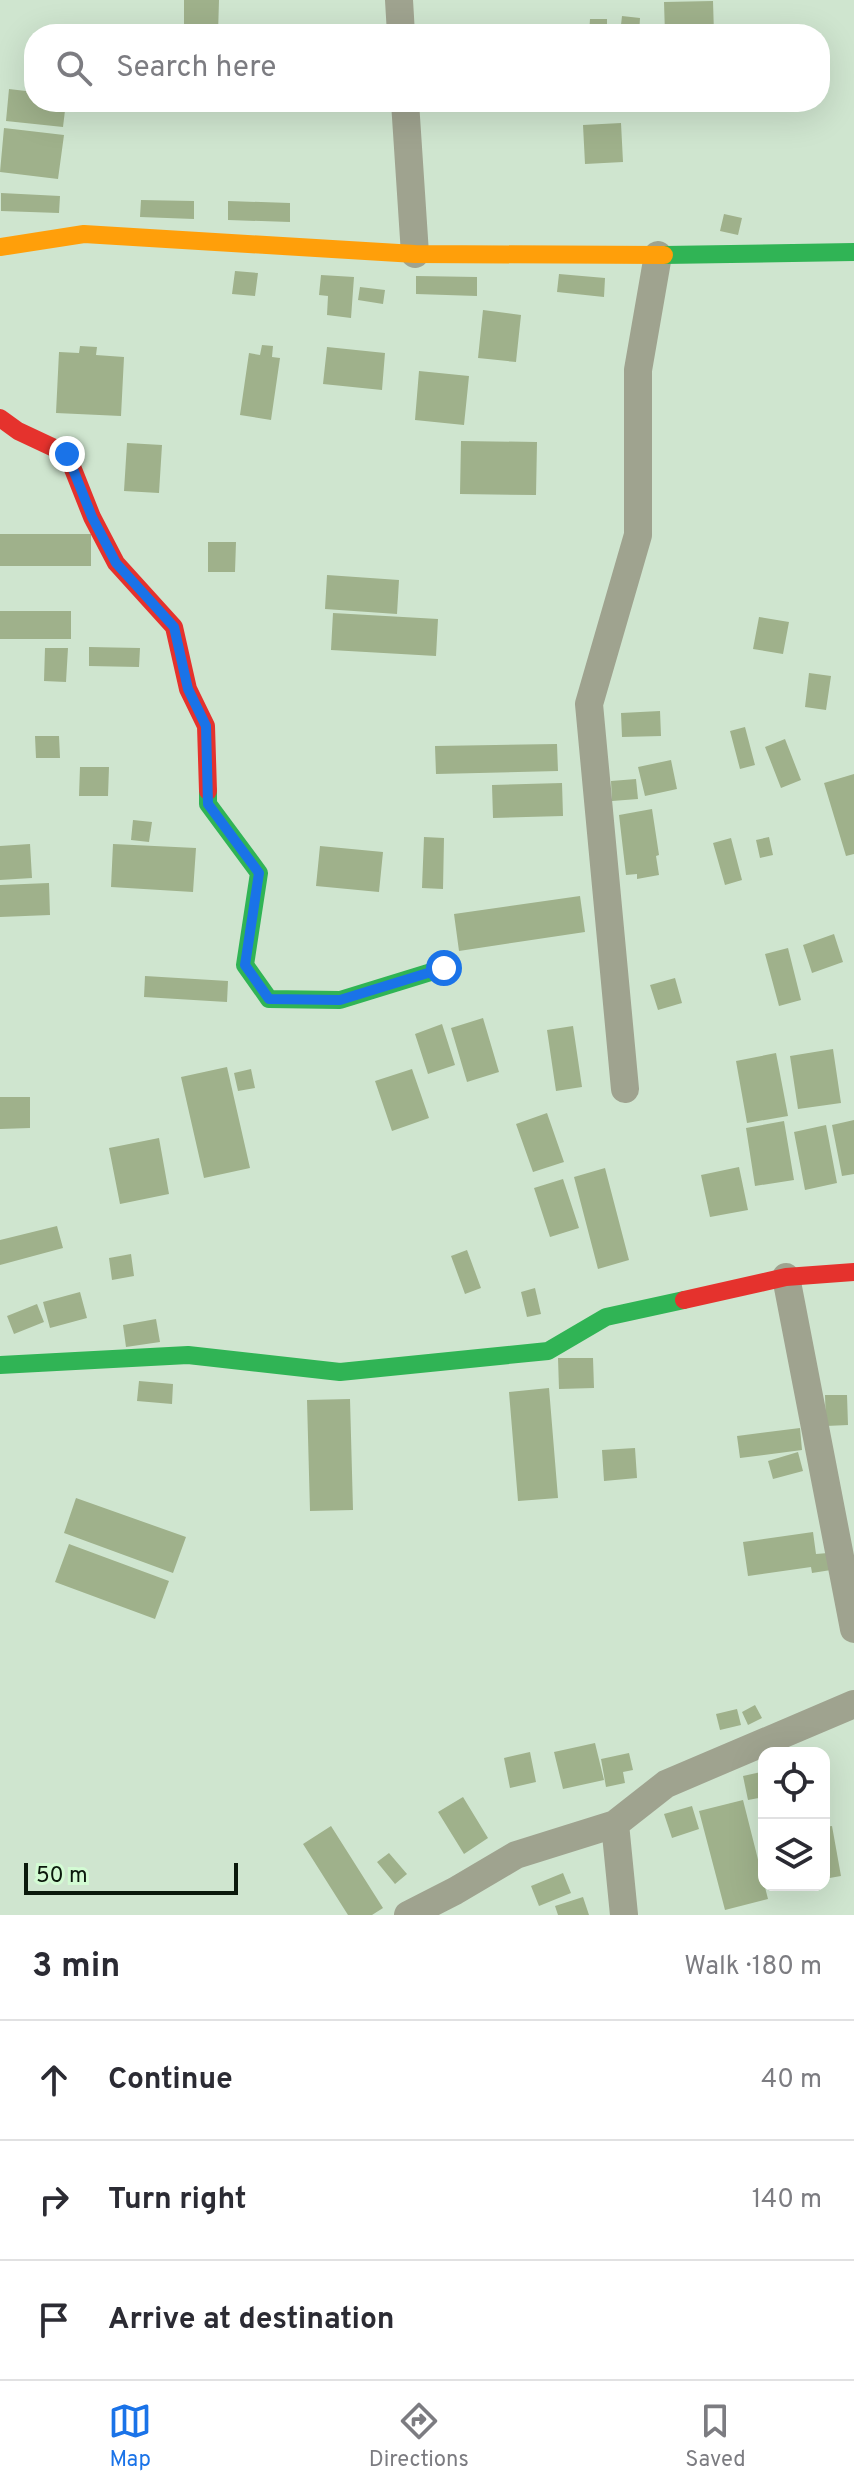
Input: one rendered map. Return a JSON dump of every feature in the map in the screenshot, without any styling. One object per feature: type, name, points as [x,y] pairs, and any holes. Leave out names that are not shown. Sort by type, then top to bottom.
[{"type":"street","points":[[399,0],[400,24]]},
{"type":"street","points":[[406,112],[415,254]]},
{"type":"street","points":[[0,247],[84,234],[415,254],[854,252]]},
{"type":"street","points":[[625,1089],[589,704],[638,535],[638,370],[658,255]]},
{"type":"street","points":[[0,418],[18,431],[67,454],[92,517],[116,563],[174,627],[188,689],[206,726],[208,804],[259,873],[245,965],[269,999],[340,1000],[444,968]]},
{"type":"street","points":[[0,1365],[188,1355],[340,1372],[548,1351],[606,1317],[786,1277],[854,1272]]},
{"type":"street","points":[[786,1277],[854,1629]]},
{"type":"street","points":[[408,1915],[516,1855],[615,1824],[666,1784],[854,1704]]},
{"type":"street","points":[[615,1824],[624,1915]]},
{"type":"building","points":[[184,0],[219,0],[218,24],[184,24]]},
{"type":"building","points":[[713,1],[714,24],[665,24],[664,2]]},
{"type":"building","points":[[622,16],[640,18],[640,24],[621,24]]},
{"type":"building","points":[[590,19],[607,19],[607,24],[590,24]]},
{"type":"building","points":[[9,89],[24,91],[24,112],[65,112],[63,127],[6,121]]},
{"type":"building","points":[[621,123],[623,162],[585,164],[583,125]]},
{"type":"building","points":[[4,128],[64,135],[58,179],[0,172]]},
{"type":"building","points":[[1,193],[60,196],[59,213],[1,211]]},
{"type":"building","points":[[141,200],[194,201],[194,219],[140,217]]},
{"type":"building","points":[[228,201],[290,203],[290,222],[228,220]]},
{"type":"building","points":[[724,214],[742,218],[738,235],[720,231]]},
{"type":"building","points":[[235,271],[258,273],[255,296],[232,294]]},
{"type":"building","points":[[559,274],[605,278],[604,297],[557,292]]},
{"type":"building","points":[[321,275],[354,277],[351,318],[327,315],[328,296],[319,295]]},
{"type":"building","points":[[416,276],[477,277],[477,296],[416,294]]},
{"type":"building","points":[[360,287],[385,290],[383,304],[358,300]]},
{"type":"building","points":[[483,310],[521,315],[516,362],[478,358]]},
{"type":"building","points":[[262,345],[273,346],[272,357],[280,358],[271,420],[240,415],[249,353],[260,355]]},
{"type":"building","points":[[80,346],[97,347],[96,355],[124,357],[121,416],[56,413],[59,352],[79,353]]},
{"type":"building","points":[[327,347],[385,353],[382,390],[323,384]]},
{"type":"building","points":[[419,371],[469,376],[464,425],[415,420]]},
{"type":"building","points":[[461,441],[537,442],[536,495],[460,494]]},
{"type":"building","points":[[127,443],[162,445],[159,493],[124,491]]},
{"type":"building","points":[[0,534],[91,534],[91,566],[0,566]]},
{"type":"building","points":[[208,542],[236,542],[235,572],[208,572]]},
{"type":"building","points":[[327,575],[399,580],[397,614],[325,609]]},
{"type":"building","points":[[0,611],[71,611],[71,639],[0,639]]},
{"type":"building","points":[[333,613],[438,619],[436,656],[331,650]]},
{"type":"building","points":[[759,617],[789,622],[783,654],[753,649]]},
{"type":"building","points":[[89,647],[140,648],[139,667],[89,666]]},
{"type":"building","points":[[45,648],[68,648],[66,682],[44,681]]},
{"type":"building","points":[[809,673],[831,676],[826,710],[805,707]]},
{"type":"building","points":[[660,711],[661,736],[622,737],[621,713]]},
{"type":"building","points":[[745,727],[755,765],[740,769],[730,731]]},
{"type":"building","points":[[35,736],[59,736],[60,758],[36,758]]},
{"type":"building","points":[[785,739],[801,780],[781,788],[765,747]]},
{"type":"building","points":[[557,744],[558,771],[436,774],[435,746]]},
{"type":"building","points":[[671,760],[677,789],[645,796],[638,767]]},
{"type":"building","points":[[80,767],[109,767],[108,796],[79,796]]},
{"type":"building","points":[[854,774],[854,854],[846,856],[824,783]]},
{"type":"building","points":[[636,779],[638,799],[612,801],[611,781]]},
{"type":"building","points":[[562,783],[563,816],[493,818],[492,785]]},
{"type":"building","points":[[652,809],[659,875],[637,879],[637,874],[626,875],[619,815]]},
{"type":"building","points":[[133,820],[152,822],[149,842],[131,840]]},
{"type":"building","points":[[424,837],[444,838],[443,889],[422,888]]},
{"type":"building","points":[[769,837],[773,855],[760,858],[756,840]]},
{"type":"building","points":[[731,838],[742,880],[725,885],[713,843]]},
{"type":"building","points":[[30,844],[32,878],[0,880],[0,846]]},
{"type":"building","points":[[113,844],[196,848],[193,892],[111,887]]},
{"type":"building","points":[[320,846],[383,852],[379,892],[316,886]]},
{"type":"building","points":[[49,883],[50,915],[0,917],[0,885]]},
{"type":"building","points":[[580,896],[585,932],[459,951],[454,914]]},
{"type":"building","points":[[834,934],[843,962],[812,973],[803,945]]},
{"type":"building","points":[[788,948],[801,1000],[779,1006],[765,954]]},
{"type":"building","points":[[145,976],[228,981],[227,1002],[144,997]]},
{"type":"building","points":[[675,978],[682,1003],[658,1010],[650,985]]},
{"type":"building","points":[[483,1018],[499,1072],[467,1082],[451,1028]]},
{"type":"building","points":[[442,1024],[455,1065],[428,1074],[415,1034]]},
{"type":"building","points":[[573,1026],[582,1087],[556,1091],[547,1030]]},
{"type":"building","points":[[833,1049],[841,1103],[798,1109],[790,1056]]},
{"type":"building","points":[[776,1053],[788,1116],[747,1123],[736,1061]]},
{"type":"building","points":[[227,1067],[250,1168],[204,1178],[181,1077]]},
{"type":"building","points":[[251,1069],[255,1088],[238,1091],[234,1073]]},
{"type":"building","points":[[412,1069],[429,1118],[392,1131],[375,1081]]},
{"type":"building","points":[[0,1097],[30,1097],[30,1128],[0,1129]]},
{"type":"building","points":[[547,1113],[564,1162],[533,1172],[516,1124]]},
{"type":"building","points":[[854,1120],[854,1174],[842,1176],[832,1125]]},
{"type":"building","points":[[784,1121],[794,1180],[755,1186],[746,1128]]},
{"type":"building","points":[[826,1125],[837,1183],[805,1190],[794,1132]]},
{"type":"building","points":[[159,1138],[169,1194],[120,1204],[109,1148]]},
{"type":"building","points":[[739,1167],[748,1210],[710,1217],[701,1175]]},
{"type":"building","points":[[605,1168],[629,1260],[598,1269],[574,1177]]},
{"type":"building","points":[[563,1179],[579,1228],[550,1237],[534,1188]]},
{"type":"building","points":[[57,1226],[63,1248],[0,1265],[0,1240]]},
{"type":"building","points":[[467,1250],[481,1288],[465,1294],[451,1256]]},
{"type":"building","points":[[131,1254],[134,1276],[112,1280],[109,1258]]},
{"type":"building","points":[[535,1288],[541,1314],[527,1317],[521,1292]]},
{"type":"building","points":[[80,1292],[87,1318],[50,1328],[43,1302]]},
{"type":"building","points":[[37,1304],[44,1322],[14,1334],[7,1316]]},
{"type":"building","points":[[156,1319],[160,1342],[126,1347],[123,1325]]},
{"type":"building","points":[[558,1358],[593,1358],[594,1388],[559,1389]]},
{"type":"building","points":[[139,1381],[173,1384],[172,1404],[137,1401]]},
{"type":"building","points":[[549,1388],[558,1498],[518,1501],[509,1392]]},
{"type":"building","points":[[825,1395],[847,1395],[848,1425],[826,1426]]},
{"type":"building","points":[[350,1399],[353,1510],[310,1511],[307,1400]]},
{"type":"building","points":[[800,1428],[802,1450],[740,1458],[737,1436]]},
{"type":"building","points":[[635,1448],[637,1478],[604,1481],[602,1450]]},
{"type":"building","points":[[798,1452],[803,1471],[773,1479],[768,1461]]},
{"type":"building","points":[[76,1498],[186,1537],[173,1573],[64,1533]]},
{"type":"building","points":[[813,1532],[816,1554],[828,1553],[831,1570],[812,1573],[811,1567],[748,1576],[743,1542]]},
{"type":"building","points":[[69,1544],[169,1581],[155,1619],[55,1582]]},
{"type":"building","points":[[755,1705],[762,1718],[748,1725],[742,1712]]},
{"type":"building","points":[[737,1709],[741,1725],[720,1730],[716,1714]]},
{"type":"building","points":[[595,1743],[604,1780],[563,1789],[554,1752]]},
{"type":"building","points":[[530,1752],[536,1782],[510,1788],[504,1758]]},
{"type":"building","points":[[629,1753],[633,1770],[623,1772],[625,1783],[606,1787],[601,1759]]},
{"type":"building","points":[[758,1773],[758,1798],[748,1800],[743,1776]]},
{"type":"building","points":[[463,1797],[488,1838],[464,1854],[438,1812]]},
{"type":"building","points":[[743,1800],[758,1859],[758,1891],[766,1891],[768,1899],[725,1910],[699,1811]]},
{"type":"building","points":[[692,1806],[699,1829],[672,1838],[664,1814]]},
{"type":"building","points":[[331,1826],[383,1908],[372,1915],[348,1915],[303,1844]]},
{"type":"building","points":[[830,1826],[841,1876],[830,1878]]},
{"type":"building","points":[[389,1853],[407,1874],[395,1884],[377,1862]]},
{"type":"building","points":[[563,1873],[571,1893],[539,1906],[531,1886]]},
{"type":"building","points":[[583,1897],[589,1915],[558,1915],[555,1906]]},
{"type":"traffic: fast","points":[[664,255],[854,252]]},
{"type":"traffic: fast","points":[[208,791],[208,804],[259,873],[245,965],[269,999],[340,1000],[444,968]]},
{"type":"traffic: fast","points":[[0,1365],[188,1355],[340,1372],[548,1351],[606,1317],[684,1300]]},
{"type":"traffic: slow","points":[[0,247],[84,234],[415,254],[664,255]]},
{"type":"traffic: jam","points":[[0,418],[18,431],[67,454],[92,517],[116,563],[174,627],[188,689],[206,726],[208,791]]},
{"type":"traffic: jam","points":[[684,1300],[786,1277],[854,1272]]},
{"type":"route","points":[[67,454],[92,517],[116,563],[174,627],[188,689],[206,726],[208,804],[259,873],[245,965],[269,999],[340,1000],[444,968]]}]
